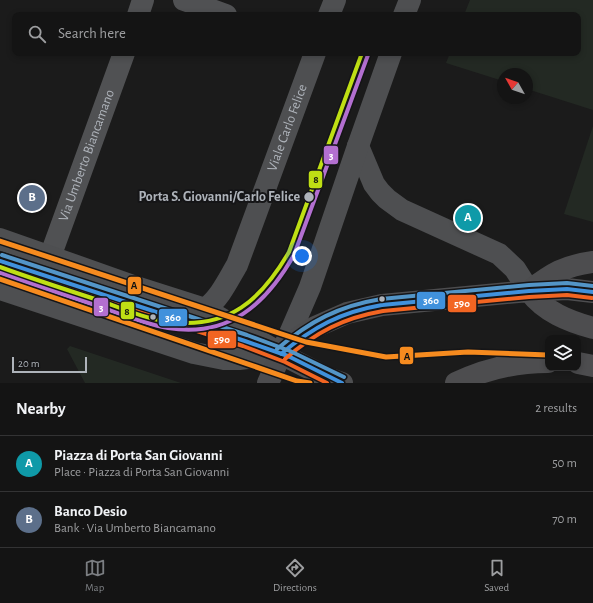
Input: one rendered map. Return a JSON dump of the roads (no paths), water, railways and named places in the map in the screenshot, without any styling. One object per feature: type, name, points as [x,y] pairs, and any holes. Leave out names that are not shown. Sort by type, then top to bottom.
[{"type":"main road","points":[[330,12],[335,0]]},
{"type":"main road","points":[[405,12],[410,0]]},
{"type":"main road","name":"Viale Carlo Felice","points":[[206,309],[220,293],[236,265],[314,56]]},
{"type":"main road","points":[[268,383],[310,287],[390,56]]},
{"type":"main road","points":[[358,146],[374,184],[387,199],[402,210],[499,254],[515,269],[536,300],[551,311],[578,324],[593,328]]},
{"type":"main road","points":[[0,239],[206,309],[281,354],[328,378],[342,383]]},
{"type":"main road","points":[[529,291],[555,272],[572,266],[593,262]]},
{"type":"main road","points":[[0,289],[194,353],[224,359],[239,359],[281,354],[298,338],[331,319],[355,310],[382,305],[529,291],[567,289],[593,292]]},
{"type":"main road","points":[[456,383],[494,369],[531,362],[545,362]]},
{"type":"main road","points":[[581,364],[593,366]]},
{"type":"street","points":[[139,12],[143,0]]},
{"type":"street","points":[[184,0],[218,12]]},
{"type":"street","name":"Via Umberto Biancamano","points":[[50,257],[123,56]]},
{"type":"place","name":"Porta S. Giovanni/Carlo Felice","points":[[309,197]]},
{"type":"place","name":"Banco Desio","points":[[32,198]]},
{"type":"place","name":"Piazza di Porta San Giovanni","points":[[468,218]]}]
